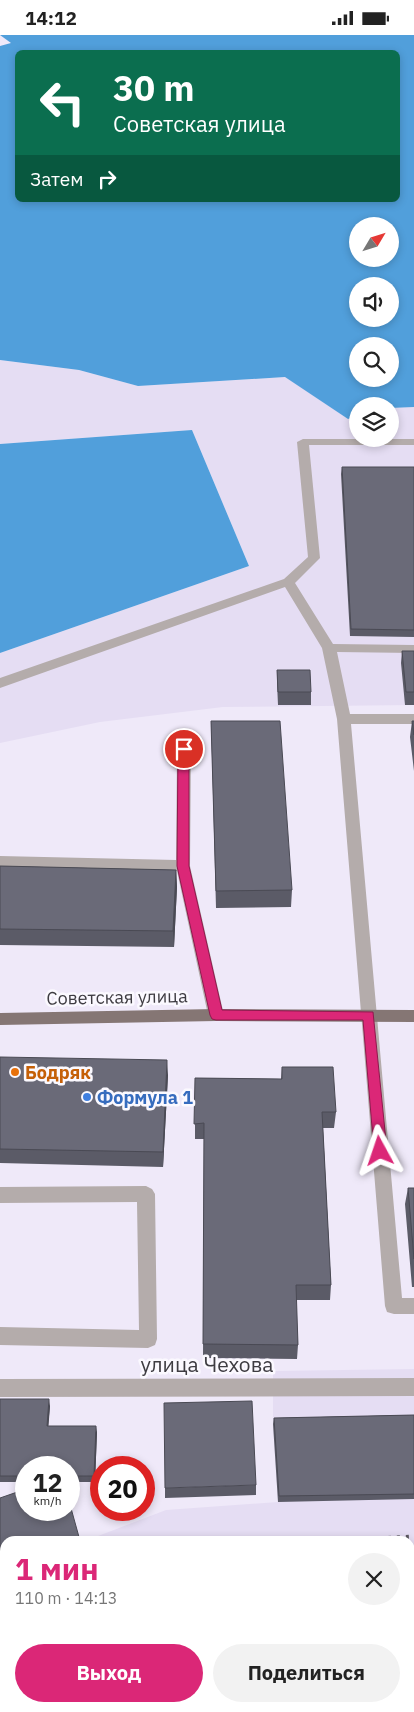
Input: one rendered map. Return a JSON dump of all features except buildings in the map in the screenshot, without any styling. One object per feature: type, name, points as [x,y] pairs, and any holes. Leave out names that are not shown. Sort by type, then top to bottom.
[{"type":"main road","name":"Советская улица","points":[[0,1019],[216,1015],[414,1016]]},
{"type":"street","points":[[0,683],[288,582],[314,558],[303,442],[414,442]]},
{"type":"street","points":[[288,582],[329,648],[344,719],[394,1305],[414,1306]]},
{"type":"street","points":[[329,648],[414,649]]},
{"type":"street","points":[[344,719],[414,719]]},
{"type":"street","points":[[184,749],[183,866],[216,1015]]},
{"type":"street","points":[[0,863],[183,866]]},
{"type":"street","points":[[0,1195],[146,1193],[148,1339],[0,1336]]},
{"type":"street","name":"улица Чехова","points":[[0,1388],[414,1387]]},
{"type":"shaded area","points":[[0,360],[79,370],[138,386],[286,377],[349,419],[349,447],[399,447],[399,408],[414,407],[414,705],[223,707],[100,722],[0,743],[0,653],[249,566],[192,430],[0,444]]},
{"type":"shaded area","points":[[414,1369],[414,1536],[98,1536],[137,1521],[155,1521],[155,1514],[166,1510],[278,1502],[273,1424],[273,1371]]},
{"type":"shaded area","points":[[0,1504],[15,1507],[15,1521],[73,1521],[78,1536],[0,1536]]},
{"type":"water","points":[[0,35],[414,35],[414,407],[399,408],[399,397],[349,397],[348,419],[285,377],[138,386],[79,370],[0,360],[0,46],[11,43]]},
{"type":"water","points":[[192,430],[249,566],[0,653],[0,444]]},
{"type":"place","name":"Бодряк","points":[[15,1072]]},
{"type":"place","name":"Формула 1","points":[[87,1097]]},
{"type":"route","points":[[184,749],[183,866],[216,1015],[369,1015],[380,1151]]}]
